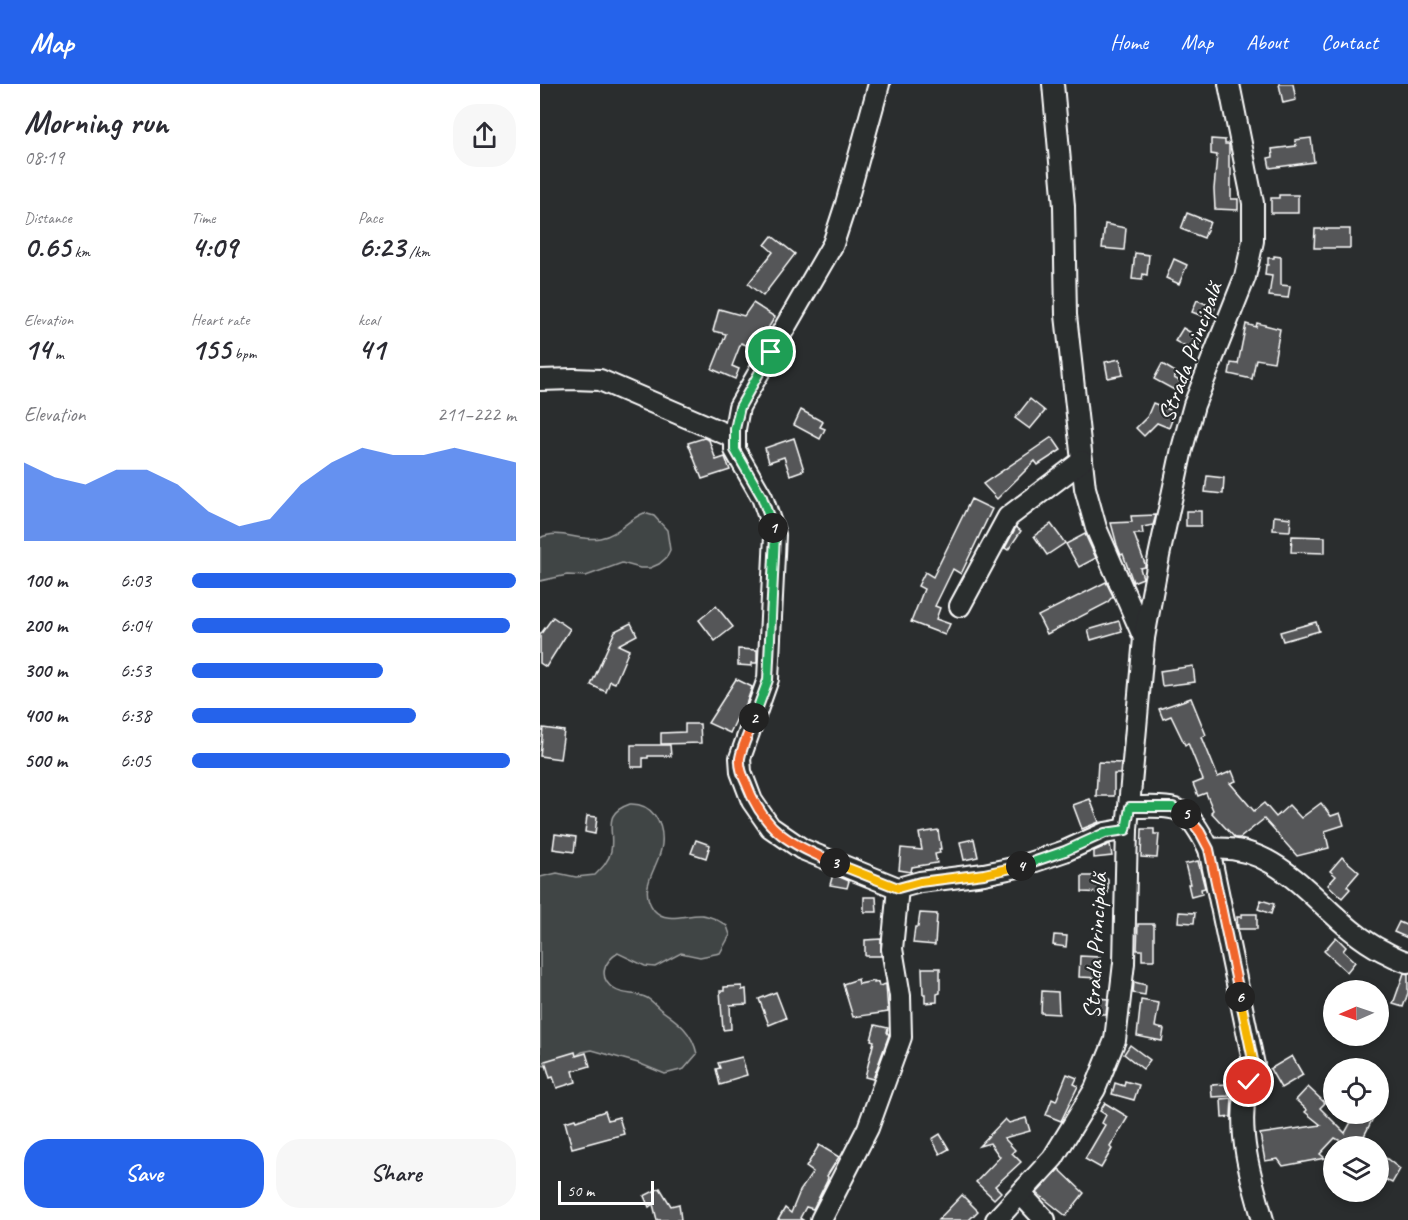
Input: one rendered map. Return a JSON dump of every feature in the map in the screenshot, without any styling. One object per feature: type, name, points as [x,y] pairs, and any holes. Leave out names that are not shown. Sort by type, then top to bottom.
[{"type":"street","points":[[879,84],[833,244],[740,407],[735,429],[735,450],[762,497],[775,535],[768,680],[740,758],[741,772],[752,801],[770,827],[802,849],[898,888],[920,882],[1018,867],[1065,851],[1105,833],[1126,830]]},
{"type":"street","name":"Strada Principală","points":[[1053,84],[1064,206],[1066,315],[1084,488],[1096,528],[1144,638]]},
{"type":"street","name":"Strada Principală","points":[[996,1220],[1053,1158],[1095,1089],[1115,1040],[1124,963],[1126,830],[1130,807],[1144,638],[1182,448],[1194,405],[1245,277],[1253,241],[1253,203],[1229,84]]},
{"type":"street","points":[[540,380],[600,380],[735,438]]},
{"type":"street","points":[[960,606],[1008,517],[1082,461]]},
{"type":"street","points":[[1130,807],[1173,807],[1181,811],[1188,816],[1200,832],[1209,849],[1254,1065],[1245,1097],[1245,1135],[1250,1172],[1263,1220]]},
{"type":"street","points":[[1209,849],[1226,847],[1262,857],[1282,868],[1366,942],[1408,962]]},
{"type":"street","points":[[821,1220],[868,1128],[901,1037],[900,996],[892,949],[898,888]]},
{"type":"street","points":[[1021,1194],[1045,1220]]},
{"type":"shaded area","points":[[644,513],[654,516],[667,530],[670,550],[659,564],[650,568],[640,568],[622,563],[586,576],[567,575],[540,581],[540,538],[554,534],[600,538],[612,534]]},
{"type":"shaded area","points":[[630,804],[645,807],[650,811],[659,822],[661,829],[662,844],[650,877],[647,893],[654,910],[664,917],[709,916],[727,926],[730,935],[720,953],[700,957],[681,953],[655,967],[645,966],[618,953],[606,965],[604,975],[614,989],[647,998],[678,1022],[692,1039],[697,1054],[684,1069],[665,1074],[638,1063],[592,1050],[582,1052],[558,1068],[540,1065],[540,877],[557,873],[576,877],[595,875],[610,855],[612,817],[615,812]]},
{"type":"building","points":[[1279,84],[1293,84],[1296,100],[1283,103]]},
{"type":"building","points":[[1311,138],[1314,162],[1270,168],[1268,158],[1273,157],[1272,149],[1296,146],[1295,140]]},
{"type":"building","points":[[1211,139],[1225,140],[1225,144],[1229,144],[1231,199],[1238,199],[1238,210],[1215,209],[1217,155],[1211,154]]},
{"type":"building","points":[[1279,195],[1298,195],[1298,213],[1271,213],[1271,198],[1279,198]]},
{"type":"building","points":[[1187,213],[1210,222],[1204,238],[1181,229]]},
{"type":"building","points":[[1105,224],[1126,228],[1124,250],[1102,248]]},
{"type":"building","points":[[1315,229],[1350,229],[1350,248],[1314,248]]},
{"type":"building","points":[[772,236],[795,254],[763,296],[748,284],[773,252],[765,245]]},
{"type":"building","points":[[1135,253],[1149,255],[1147,275],[1143,274],[1142,280],[1132,279]]},
{"type":"building","points":[[1274,256],[1281,257],[1281,285],[1290,286],[1288,298],[1269,296],[1272,276],[1265,275],[1266,265],[1268,265],[1268,258],[1274,258]]},
{"type":"building","points":[[1174,259],[1187,265],[1179,284],[1166,278]]},
{"type":"building","points":[[1197,300],[1215,308],[1210,319],[1192,312]]},
{"type":"building","points":[[753,303],[775,317],[757,349],[741,343],[732,366],[739,369],[735,379],[712,369],[726,334],[713,331],[719,309],[744,316]]},
{"type":"building","points":[[1257,323],[1280,329],[1274,362],[1256,359],[1252,379],[1229,374],[1231,363],[1238,364],[1246,324],[1256,327]]},
{"type":"building","points":[[1183,328],[1195,335],[1193,339],[1200,343],[1195,352],[1175,341]]},
{"type":"building","points":[[1120,359],[1123,375],[1108,378],[1105,362]]},
{"type":"building","points":[[1162,364],[1177,373],[1174,378],[1183,383],[1178,392],[1154,379]]},
{"type":"building","points":[[1030,399],[1045,411],[1030,429],[1015,418]]},
{"type":"building","points":[[1153,403],[1175,412],[1169,428],[1157,423],[1144,436],[1136,428],[1147,417]]},
{"type":"building","points":[[801,410],[823,422],[820,427],[825,429],[820,439],[794,425]]},
{"type":"building","points":[[1052,437],[1061,450],[1038,465],[1035,461],[997,499],[983,484]]},
{"type":"building","points":[[704,438],[709,440],[716,460],[725,457],[730,470],[702,479],[688,443]]},
{"type":"building","points":[[794,438],[804,470],[790,475],[784,457],[769,462],[765,448]]},
{"type":"building","points":[[1207,476],[1224,478],[1223,494],[1205,492]]},
{"type":"building","points":[[971,499],[992,509],[961,574],[953,569],[935,606],[940,608],[936,619],[950,624],[945,635],[911,622],[924,589],[918,586],[925,572],[933,577]]},
{"type":"building","points":[[1186,511],[1201,511],[1201,526],[1186,526]]},
{"type":"building","points":[[1156,515],[1153,525],[1142,527],[1143,534],[1134,534],[1145,567],[1140,568],[1143,578],[1133,582],[1123,554],[1121,555],[1117,545],[1111,523],[1132,522],[1131,516]]},
{"type":"building","points":[[1274,516],[1291,518],[1290,531],[1273,530]]},
{"type":"building","points":[[1051,524],[1065,543],[1047,555],[1034,536]]},
{"type":"building","points":[[1016,527],[1021,531],[1008,550],[1005,548]]},
{"type":"building","points":[[1085,534],[1096,558],[1079,567],[1066,544]]},
{"type":"building","points":[[1292,536],[1325,537],[1325,553],[1291,552]]},
{"type":"building","points":[[1106,582],[1113,596],[1107,603],[1047,634],[1038,616]]},
{"type":"building","points":[[716,606],[733,627],[715,641],[699,620]]},
{"type":"building","points":[[553,617],[570,629],[546,667],[540,663],[540,635]]},
{"type":"building","points":[[1119,621],[1122,631],[1091,640],[1088,630]]},
{"type":"building","points":[[1316,622],[1319,631],[1283,641],[1280,632]]},
{"type":"building","points":[[631,623],[637,635],[618,645],[629,650],[615,683],[610,681],[606,692],[591,685],[615,631]]},
{"type":"building","points":[[738,649],[757,650],[757,663],[752,663],[752,666],[738,665]]},
{"type":"building","points":[[1193,666],[1195,682],[1162,686],[1160,671]]},
{"type":"building","points":[[736,679],[752,687],[742,716],[741,718],[738,716],[730,733],[708,723]]},
{"type":"building","points":[[1191,698],[1206,735],[1202,737],[1218,777],[1232,771],[1236,781],[1230,783],[1254,811],[1264,803],[1276,817],[1289,805],[1301,818],[1321,803],[1331,816],[1340,813],[1344,825],[1325,831],[1329,848],[1297,856],[1264,819],[1240,838],[1235,838],[1222,824],[1211,812],[1213,810],[1206,793],[1198,796],[1193,784],[1203,780],[1188,743],[1185,745],[1171,716],[1163,719],[1159,709]]},
{"type":"building","points":[[685,724],[700,724],[701,743],[661,744],[661,733],[685,732]]},
{"type":"building","points":[[543,728],[564,731],[560,759],[540,756]]},
{"type":"building","points":[[631,745],[670,745],[671,756],[648,756],[648,758],[643,758],[643,767],[631,767]]},
{"type":"building","points":[[1098,762],[1121,763],[1120,774],[1114,774],[1114,796],[1096,796]]},
{"type":"building","points":[[1090,799],[1099,822],[1082,829],[1073,805]]},
{"type":"building","points":[[587,816],[597,817],[595,834],[585,832]]},
{"type":"building","points":[[1142,829],[1154,829],[1154,834],[1159,834],[1157,858],[1141,857]]},
{"type":"building","points":[[938,830],[941,849],[939,849],[940,853],[935,854],[937,863],[912,867],[911,872],[899,870],[901,848],[922,850],[919,833]]},
{"type":"building","points":[[555,834],[576,837],[574,852],[553,849]]},
{"type":"building","points":[[974,839],[978,857],[964,860],[960,842]]},
{"type":"building","points":[[696,840],[710,845],[706,858],[691,853]]},
{"type":"building","points":[[1110,844],[1112,856],[1094,858],[1094,851]]},
{"type":"building","points":[[1342,857],[1359,872],[1347,886],[1350,889],[1342,898],[1328,885],[1336,876],[1330,871]]},
{"type":"building","points":[[1198,861],[1205,888],[1201,889],[1202,894],[1191,897],[1185,864]]},
{"type":"building","points":[[833,874],[849,881],[847,888],[830,885]]},
{"type":"building","points":[[1082,876],[1104,876],[1104,879],[1108,879],[1108,893],[1082,892]]},
{"type":"building","points":[[864,897],[876,897],[877,912],[864,912]]},
{"type":"building","points":[[1261,900],[1274,904],[1271,914],[1258,909]]},
{"type":"building","points":[[1179,912],[1195,913],[1194,923],[1178,922]]},
{"type":"building","points":[[920,913],[937,914],[935,945],[913,943]]},
{"type":"building","points":[[1242,914],[1257,914],[1257,929],[1238,929],[1237,917],[1242,917]]},
{"type":"building","points":[[1399,922],[1408,926],[1408,938],[1394,932]]},
{"type":"building","points":[[1138,924],[1154,924],[1154,960],[1142,960],[1142,950],[1137,950]]},
{"type":"building","points":[[1054,935],[1067,936],[1066,947],[1053,945]]},
{"type":"building","points":[[1336,937],[1346,947],[1343,951],[1355,962],[1347,972],[1324,951]]},
{"type":"building","points":[[881,939],[881,956],[865,956],[865,940]]},
{"type":"building","points":[[1080,956],[1100,957],[1100,978],[1079,977]]},
{"type":"building","points":[[922,968],[940,968],[940,993],[937,994],[937,1002],[925,1003]]},
{"type":"building","points":[[1404,973],[1408,974],[1408,993],[1403,1007],[1393,1004]]},
{"type":"building","points":[[858,979],[859,984],[874,981],[874,983],[878,982],[879,986],[886,984],[888,1012],[853,1017],[843,984]]},
{"type":"building","points":[[1134,982],[1146,985],[1145,995],[1133,993]]},
{"type":"building","points":[[742,986],[742,990],[746,989],[747,1004],[730,1005],[731,1029],[723,1030],[720,991],[724,991],[724,987]]},
{"type":"building","points":[[1042,991],[1058,992],[1059,1014],[1041,1013]]},
{"type":"building","points":[[776,992],[786,1018],[769,1025],[759,999]]},
{"type":"building","points":[[1096,998],[1108,999],[1106,1014],[1096,1014]]},
{"type":"building","points":[[1141,1000],[1159,1003],[1155,1027],[1164,1029],[1162,1041],[1137,1036]]},
{"type":"building","points":[[875,1025],[888,1028],[889,1035],[873,1079],[865,1077],[874,1041],[871,1040]]},
{"type":"building","points":[[1130,1045],[1150,1060],[1143,1069],[1124,1054]]},
{"type":"building","points":[[575,1052],[576,1056],[586,1053],[590,1066],[573,1071],[576,1082],[557,1088],[553,1077],[550,1078],[545,1061]]},
{"type":"building","points":[[1292,1056],[1303,1075],[1281,1088],[1270,1069]]},
{"type":"building","points":[[742,1057],[747,1075],[720,1085],[716,1069],[720,1068],[718,1063]]},
{"type":"building","points":[[1067,1074],[1077,1078],[1074,1084],[1078,1086],[1061,1121],[1046,1115],[1052,1099],[1056,1101]]},
{"type":"building","points":[[1125,1081],[1139,1085],[1134,1100],[1112,1094],[1115,1083],[1124,1086]]},
{"type":"building","points":[[1228,1084],[1229,1096],[1212,1097],[1211,1085]]},
{"type":"building","points":[[1308,1087],[1323,1101],[1320,1108],[1323,1111],[1323,1124],[1336,1124],[1345,1133],[1350,1124],[1370,1124],[1364,1136],[1323,1136],[1323,1151],[1320,1154],[1323,1158],[1283,1166],[1278,1159],[1265,1161],[1260,1134],[1321,1125],[1305,1112],[1307,1110],[1296,1100]]},
{"type":"building","points":[[1232,1098],[1231,1117],[1222,1118],[1221,1099]]},
{"type":"building","points":[[1105,1103],[1128,1117],[1110,1147],[1112,1149],[1101,1168],[1085,1159],[1105,1125],[1102,1123],[1106,1115],[1100,1111]]},
{"type":"building","points":[[605,1111],[608,1120],[619,1117],[624,1134],[572,1148],[565,1122],[575,1119],[576,1121]]},
{"type":"building","points":[[1026,1118],[1030,1131],[1004,1138],[1015,1150],[1012,1153],[1021,1162],[995,1186],[1001,1192],[994,1199],[976,1182],[1000,1157],[990,1143],[979,1146],[1005,1119],[1009,1123]]},
{"type":"building","points":[[940,1134],[949,1149],[940,1154],[932,1139]]},
{"type":"building","points":[[819,1145],[839,1157],[827,1176],[827,1181],[813,1209],[806,1207],[800,1218],[803,1220],[778,1220],[785,1208],[791,1213],[800,1191],[813,1172],[806,1167]]},
{"type":"building","points":[[1389,1160],[1400,1169],[1392,1183],[1389,1182]]},
{"type":"building","points":[[1059,1169],[1084,1193],[1066,1216],[1037,1193]]},
{"type":"building","points":[[660,1188],[671,1206],[679,1204],[681,1220],[657,1220],[653,1204],[649,1207],[644,1196]]},
{"type":"building","points":[[962,1195],[978,1211],[969,1220],[938,1220]]},
{"type":"route","points":[[771,352],[740,407],[735,429],[735,450],[762,497],[775,535],[768,680],[740,758],[741,772],[752,801],[770,827],[802,849],[898,888],[920,882],[1018,867],[1065,851],[1105,833],[1126,830],[1130,807],[1173,807],[1181,811],[1188,816],[1200,832],[1209,849],[1254,1065],[1249,1082]]}]
